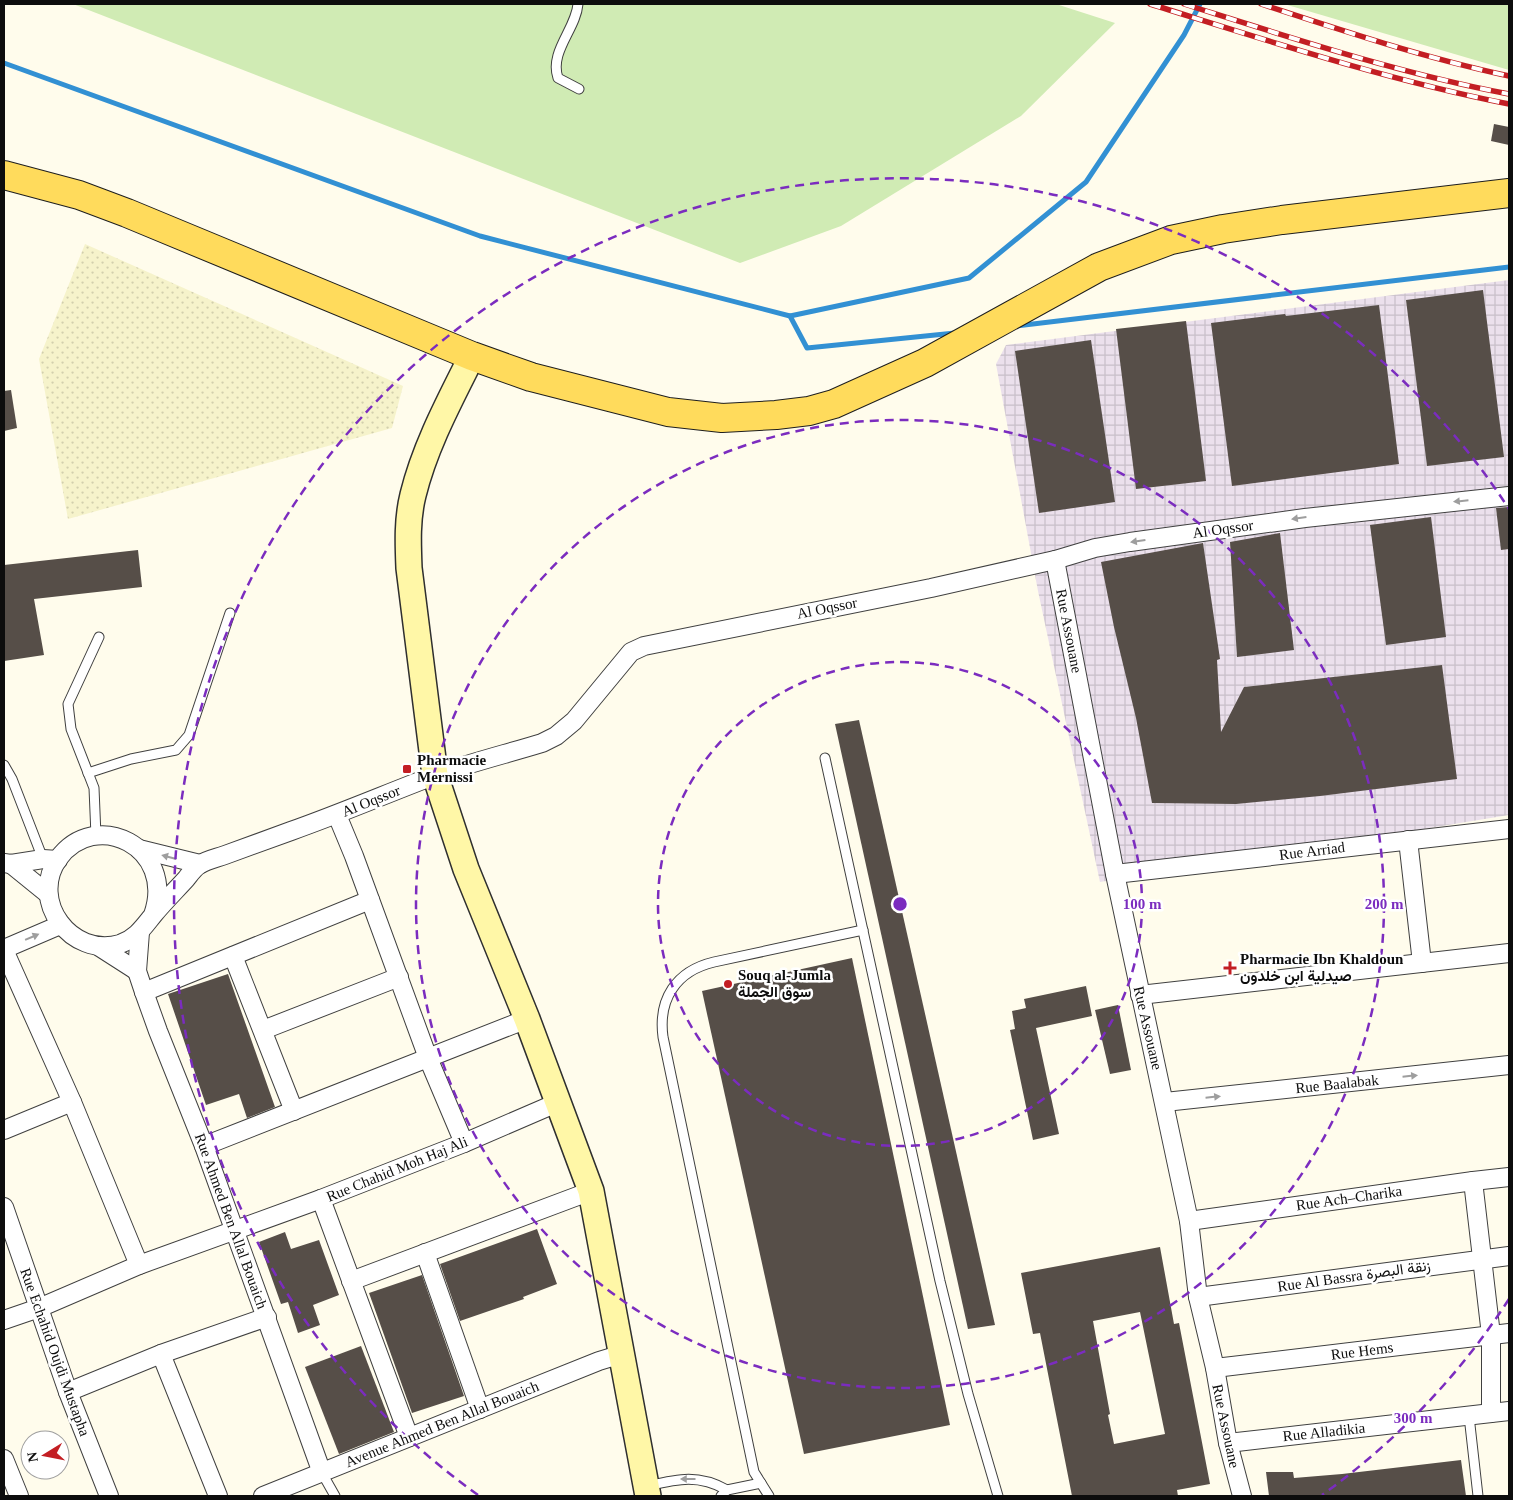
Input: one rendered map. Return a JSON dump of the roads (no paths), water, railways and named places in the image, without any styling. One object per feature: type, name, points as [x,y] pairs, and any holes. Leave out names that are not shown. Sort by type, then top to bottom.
[{"type":"main road","points":[[4,175],[79,195],[127,213],[472,356],[531,377],[668,412],[722,418],[809,411],[834,404],[925,363],[1099,267],[1171,240],[1223,229],[1282,220],[1509,193]]},
{"type":"street","points":[[472,356],[444,411],[422,466],[413,494],[409,520],[410,576],[435,776],[466,869],[527,1019],[591,1191],[648,1491]]},
{"type":"street","name":"Al Oqssor","points":[[153,915],[200,864],[337,815],[435,776],[542,743],[556,736],[574,721],[632,652],[638,648],[931,588],[1055,560],[1095,548],[1305,518],[1509,496]]},
{"type":"street","name":"Rue Assouane","points":[[1055,560],[1115,874],[1189,1221],[1198,1297],[1228,1443],[1242,1496]]},
{"type":"street","points":[[337,815],[428,1058],[464,1142]]},
{"type":"street","name":"Rue Arriad","points":[[1115,874],[1509,829]]},
{"type":"street","points":[[7,864],[50,859],[81,840],[96,836],[111,836],[126,841],[139,849],[200,864]]},
{"type":"street","points":[[1408,840],[1422,963]]},
{"type":"street","points":[[50,859],[48,894],[52,910],[60,925],[70,935],[83,942],[98,946],[109,946],[121,943],[140,932],[153,915],[157,904],[158,892],[154,868],[139,849]]},
{"type":"street","points":[[7,864],[48,894]]},
{"type":"street","points":[[144,992],[370,900]]},
{"type":"street","points":[[60,925],[4,949],[72,1102],[139,1265]]},
{"type":"street","name":"Rue Ahmed Ben Allal Bouaich","points":[[140,932],[137,971],[144,992],[204,1146],[322,1473]]},
{"type":"street","points":[[98,946],[137,971]]},
{"type":"street","points":[[1140,995],[1509,954]]},
{"type":"street","points":[[233,956],[294,1111]]},
{"type":"street","points":[[262,1030],[399,977]]},
{"type":"street","points":[[204,1146],[527,1019]]},
{"type":"street","name":"Rue Baalabak","points":[[1165,1102],[1509,1065]]},
{"type":"street","points":[[4,1130],[72,1102]]},
{"type":"street","name":"Rue Chahid Moh Haj Ali","points":[[4,1320],[39,1308],[139,1265],[321,1199],[559,1102]]},
{"type":"street","name":"Rue Ach–Charika","points":[[1189,1221],[1474,1180],[1509,1177]]},
{"type":"street","points":[[1474,1180],[1492,1335],[1491,1414]]},
{"type":"street","points":[[351,1281],[591,1191]]},
{"type":"street","points":[[321,1199],[409,1437]]},
{"type":"street","name":"Rue Echahid Oujdi Mustapha","points":[[4,1207],[68,1392],[109,1496]]},
{"type":"street","points":[[425,1253],[480,1409]]},
{"type":"street","name":"Rue Al Bassra زنقة البصرة","points":[[1198,1297],[1509,1256]]},
{"type":"street","points":[[68,1392],[160,1354],[267,1317]]},
{"type":"street","name":"Rue Hems","points":[[1214,1368],[1509,1333]]},
{"type":"street","points":[[160,1354],[218,1496]]},
{"type":"street","name":"Avenue Ahmed Ben Allal Bouaich","points":[[263,1496],[599,1361],[622,1354]]},
{"type":"street","name":"Rue Alladikia","points":[[1228,1443],[1509,1411]]},
{"type":"street","points":[[4,1459],[18,1496]]},
{"type":"lane","points":[[578,4],[574,19],[557,58],[555,70],[558,78],[579,89]]},
{"type":"lane","points":[[88,773],[132,758],[176,750],[189,735],[230,613]]},
{"type":"lane","points":[[96,836],[94,788],[71,729],[68,704],[99,637]]},
{"type":"lane","points":[[825,758],[953,1336],[998,1496]]},
{"type":"lane","points":[[4,765],[50,859]]},
{"type":"lane","points":[[769,1496],[754,1472],[663,1037],[662,1016],[668,996],[674,987],[696,968],[714,962],[863,930]]},
{"type":"lane","points":[[1470,1416],[1478,1496]]},
{"type":"lane","points":[[322,1473],[336,1496]]},
{"type":"lane","points":[[648,1491],[680,1479],[690,1478],[709,1482],[724,1493],[761,1483]]},
{"type":"waterway","points":[[790,316],[969,278],[1086,182],[1184,35],[1200,4]]},
{"type":"waterway","points":[[4,63],[480,236],[790,316],[807,348],[955,333]]},
{"type":"waterway","points":[[1016,326],[1509,267]]},
{"type":"railway","points":[[1150,4],[1373,72],[1509,104]]},
{"type":"railway","points":[[1184,4],[1386,65],[1509,94]]},
{"type":"railway","points":[[1261,4],[1353,34],[1509,76]]},
{"type":"place","name":"Pharmacie Mernissi","points":[[407,769]]},
{"type":"place","name":"Pharmacie Ibn Khaldoun صيدلية ابن خلدون","points":[[1230,968]]},
{"type":"place","name":"Souq al-Jumla سوق الجملة","points":[[728,984]]}]
